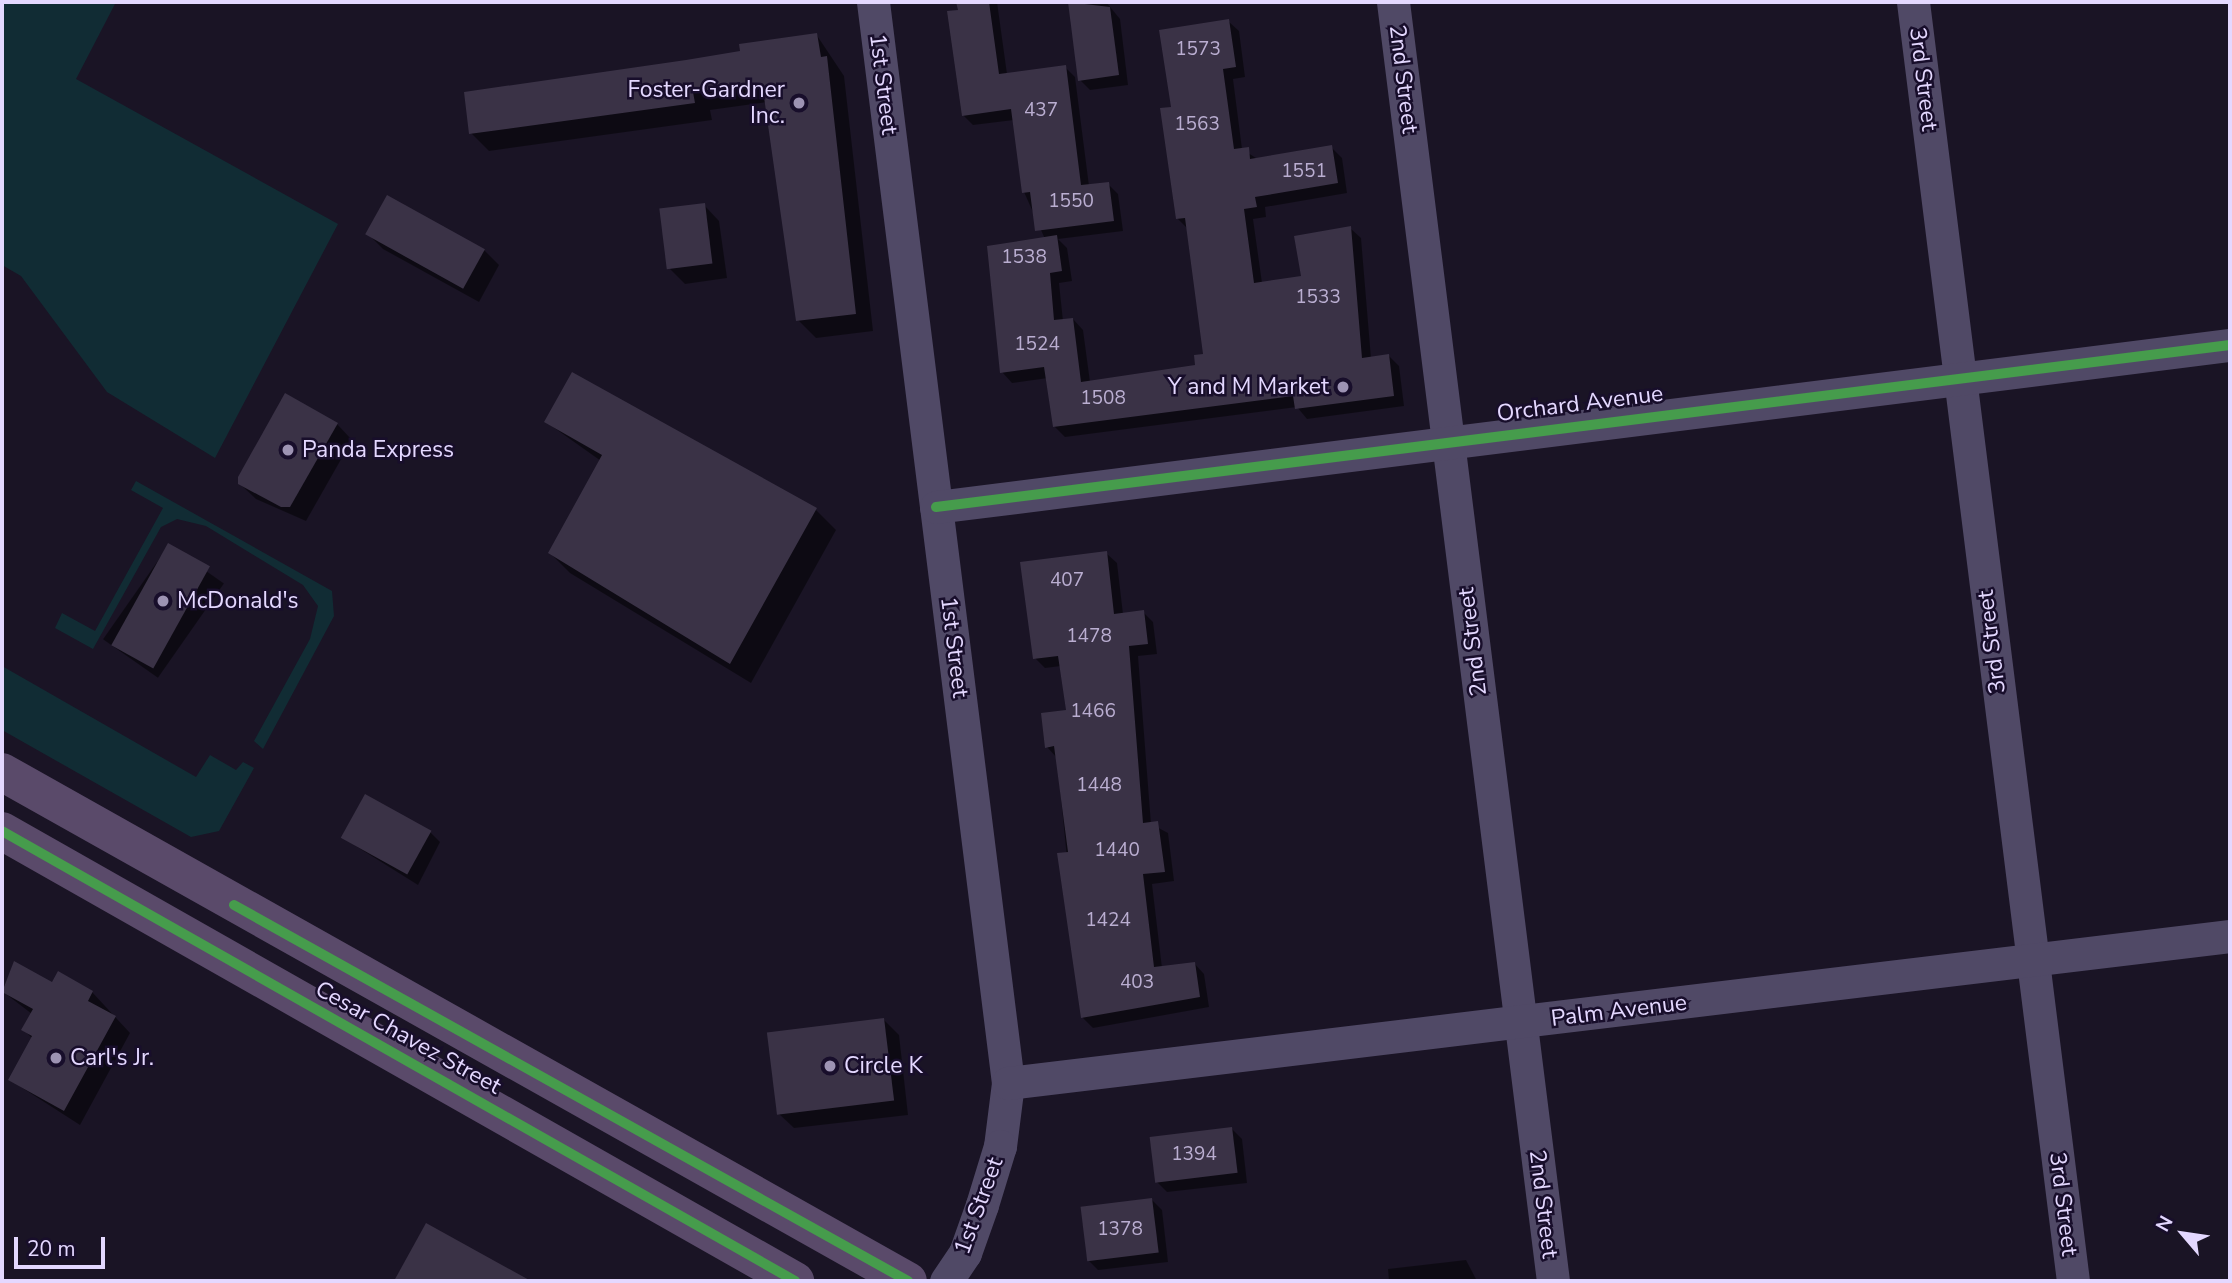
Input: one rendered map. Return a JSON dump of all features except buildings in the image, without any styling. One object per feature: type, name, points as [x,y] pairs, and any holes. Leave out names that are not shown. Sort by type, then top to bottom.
[{"type":"main road","name":"Cesar Chavez Street","points":[[2,772],[908,1281]]},
{"type":"main road","name":"Cesar Chavez Street","points":[[2,831],[795,1281]]},
{"type":"street","name":"1st Street","points":[[873,2],[1008,1083],[1000,1146],[982,1205],[965,1253],[946,1281]]},
{"type":"street","name":"2nd Street","points":[[1393,2],[1553,1281]]},
{"type":"street","name":"3rd Street","points":[[1913,2],[2073,1281]]},
{"type":"street","name":"Orchard Avenue","points":[[936,507],[2230,345]]},
{"type":"street","name":"Palm Avenue","points":[[1008,1083],[2230,936]]},
{"type":"shaded area","points":[[2,2],[116,2],[76,79],[338,224],[215,458],[107,392],[21,276],[2,265]]},
{"type":"shaded area","points":[[136,481],[332,591],[334,616],[263,749],[254,741],[310,639],[318,606],[303,585],[206,526],[177,519],[161,527],[93,649],[55,628],[62,613],[95,631],[163,508],[131,490]]},
{"type":"shaded area","points":[[2,666],[196,777],[210,755],[236,770],[243,762],[254,768],[219,831],[191,837],[2,730]]},
{"type":"cycle path","points":[[936,507],[2230,345]]},
{"type":"cycle path","points":[[2,831],[795,1281]]},
{"type":"cycle path","points":[[234,905],[908,1281]]},
{"type":"place","name":"Foster-Gardner Inc.","points":[[799,103]]},
{"type":"place","name":"Y and M Market","points":[[1343,387]]},
{"type":"place","name":"Panda Express","points":[[288,450]]},
{"type":"place","name":"McDonald's","points":[[163,601]]},
{"type":"place","name":"Carl's Jr.","points":[[56,1058]]},
{"type":"place","name":"Circle K","points":[[830,1066]]}]
